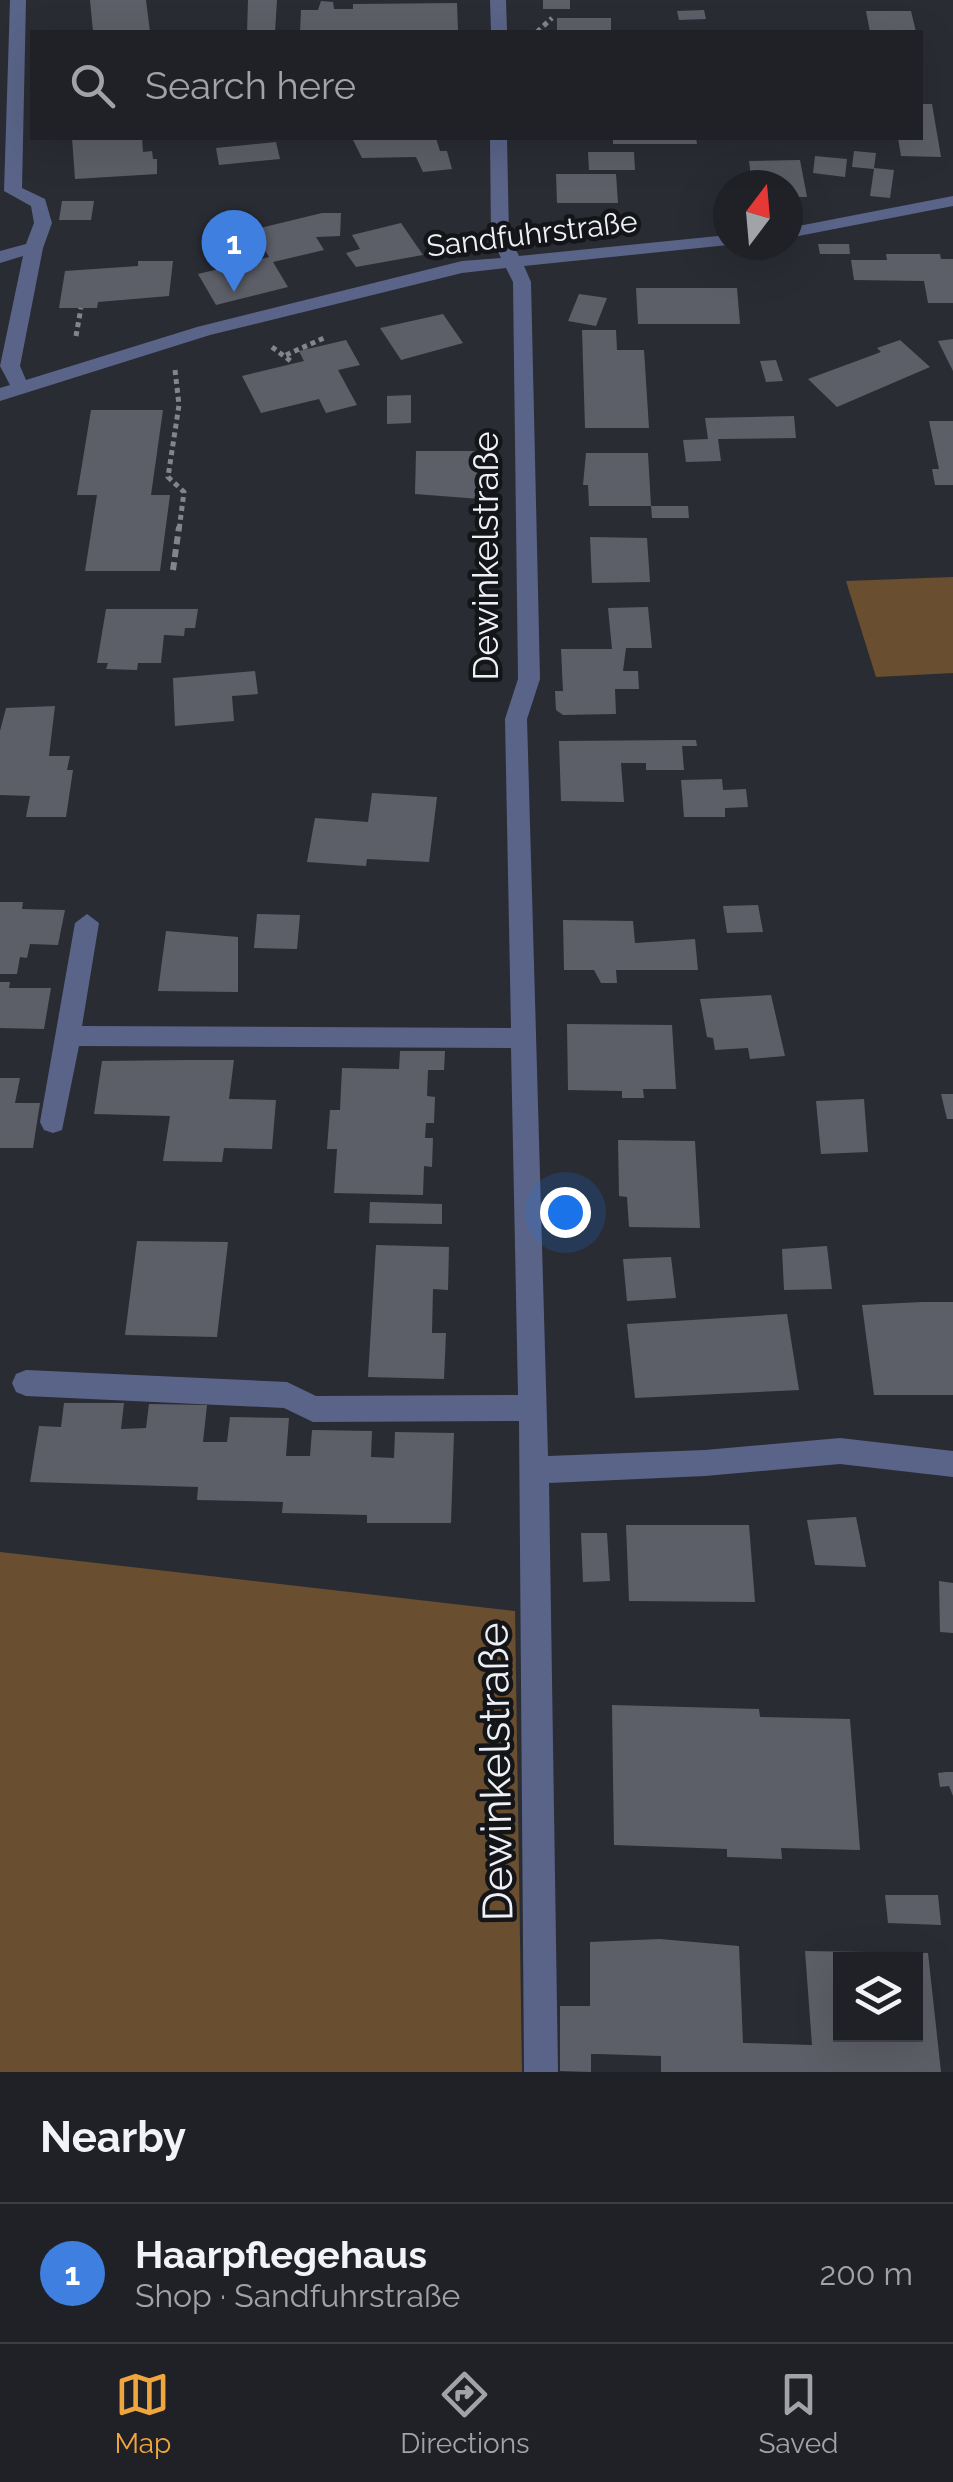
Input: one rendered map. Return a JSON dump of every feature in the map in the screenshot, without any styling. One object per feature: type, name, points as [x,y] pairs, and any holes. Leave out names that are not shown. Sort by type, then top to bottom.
[{"type":"street","points":[[18,0],[6,195],[39,203],[43,223],[34,248],[10,366],[20,388]]},
{"type":"street","points":[[498,0],[498,30]]},
{"type":"street","name":"Dewinkelstraße","points":[[498,140],[500,236],[522,282],[529,679],[516,720],[534,1470],[541,2072]]},
{"type":"street","points":[[803,230],[953,202]]},
{"type":"street","name":"Sandfuhrstraße","points":[[0,395],[171,340],[462,267],[713,242]]},
{"type":"street","points":[[0,257],[34,248]]},
{"type":"street","points":[[53,1122],[86,923]]},
{"type":"street","points":[[67,1036],[521,1038]]},
{"type":"street","points":[[26,1383],[287,1395],[313,1410],[532,1408]]},
{"type":"street","points":[[534,1470],[705,1463],[840,1451],[953,1464]]},
{"type":"path","points":[[539,30],[552,18]]},
{"type":"path","points":[[77,332],[81,308]]},
{"type":"path","points":[[292,362],[286,355],[324,338]]},
{"type":"path","points":[[171,340],[179,405],[168,477],[184,492],[173,570]]},
{"type":"shaded area","points":[[953,577],[953,673],[876,677],[846,581]]},
{"type":"shaded area","points":[[0,1552],[515,1611],[522,2072],[0,2072]]},
{"type":"building","points":[[90,0],[146,0],[150,30],[93,30]]},
{"type":"building","points":[[248,0],[277,0],[275,30],[247,30]]},
{"type":"building","points":[[543,0],[570,0],[570,9],[543,9]]},
{"type":"building","points":[[321,1],[333,2],[334,9],[353,9],[353,4],[457,3],[458,30],[300,30],[301,10],[318,10]]},
{"type":"building","points":[[704,10],[706,19],[679,20],[677,11]]},
{"type":"building","points":[[866,11],[911,11],[916,30],[870,30]]},
{"type":"building","points":[[557,18],[611,18],[611,30],[557,30]]},
{"type":"building","points":[[923,104],[932,104],[941,157],[901,156],[898,140],[923,140]]},
{"type":"building","points":[[72,140],[142,140],[143,152],[152,151],[153,159],[157,159],[157,174],[75,179]]},
{"type":"building","points":[[353,140],[437,140],[440,151],[447,151],[452,169],[423,172],[416,157],[362,158]]},
{"type":"building","points":[[613,140],[696,140],[697,144],[613,144]]},
{"type":"building","points":[[276,142],[280,159],[219,165],[216,148]]},
{"type":"building","points":[[854,151],[876,153],[874,168],[894,170],[890,198],[870,196],[874,169],[852,167]]},
{"type":"building","points":[[588,152],[634,152],[635,170],[589,170]]},
{"type":"building","points":[[815,156],[847,159],[845,177],[813,173]]},
{"type":"building","points":[[800,160],[802,170],[750,170],[749,161]]},
{"type":"building","points":[[556,174],[616,174],[618,203],[557,203]]},
{"type":"building","points":[[62,201],[94,201],[91,220],[59,220]]},
{"type":"building","points":[[322,213],[341,213],[340,236],[316,237],[324,250],[273,262],[288,287],[216,305],[198,274],[269,257],[252,230]]},
{"type":"building","points":[[401,223],[423,255],[356,267],[346,253],[360,249],[352,235]]},
{"type":"building","points":[[818,244],[849,244],[850,254],[820,254]]},
{"type":"building","points":[[886,254],[940,254],[941,259],[953,259],[953,303],[928,303],[924,281],[854,280],[851,260],[887,260]]},
{"type":"building","points":[[138,261],[173,261],[169,296],[98,302],[97,308],[59,308],[65,271],[138,266]]},
{"type":"building","points":[[636,288],[737,288],[740,324],[638,324]]},
{"type":"building","points":[[579,294],[607,298],[596,326],[568,321]]},
{"type":"building","points":[[443,314],[463,343],[401,360],[380,328]]},
{"type":"building","points":[[582,330],[616,330],[617,350],[644,350],[649,428],[585,428]]},
{"type":"building","points":[[953,339],[953,371],[938,341]]},
{"type":"building","points":[[346,340],[360,365],[338,370],[357,405],[326,413],[319,399],[261,413],[242,376],[304,361],[299,351]]},
{"type":"building","points":[[900,340],[930,367],[837,407],[808,379],[881,352],[877,348]]},
{"type":"building","points":[[776,360],[783,381],[766,382],[760,361]]},
{"type":"building","points":[[411,395],[411,423],[387,424],[387,396]]},
{"type":"building","points":[[91,410],[163,410],[151,495],[170,495],[160,571],[85,571],[97,495],[77,495]]},
{"type":"building","points":[[794,416],[796,438],[718,439],[721,461],[686,462],[683,440],[708,439],[705,418]]},
{"type":"building","points":[[929,421],[953,421],[953,485],[935,485],[932,469],[939,469]]},
{"type":"building","points":[[416,451],[479,451],[480,499],[415,494]]},
{"type":"building","points":[[586,453],[648,453],[651,506],[589,506],[588,485],[583,485]]},
{"type":"building","points":[[651,506],[688,506],[689,518],[652,518]]},
{"type":"building","points":[[590,537],[647,538],[650,582],[592,583]]},
{"type":"building","points":[[648,607],[652,648],[626,648],[623,671],[638,671],[639,689],[615,689],[616,714],[563,715],[556,710],[555,691],[563,691],[561,649],[612,649],[608,608]]},
{"type":"building","points":[[106,609],[198,609],[195,628],[185,628],[184,636],[164,635],[161,663],[138,663],[137,670],[106,669],[108,663],[97,663]]},
{"type":"building","points":[[255,671],[258,694],[232,696],[234,721],[175,726],[173,678]]},
{"type":"building","points":[[55,706],[49,756],[70,756],[67,770],[73,770],[66,817],[26,817],[30,796],[0,795],[0,731],[6,708]]},
{"type":"building","points":[[696,740],[697,746],[682,746],[684,770],[646,770],[646,763],[621,763],[624,802],[561,801],[559,741]]},
{"type":"building","points":[[722,779],[723,790],[746,789],[748,807],[725,808],[725,817],[684,817],[681,780]]},
{"type":"building","points":[[372,793],[437,797],[429,862],[367,859],[366,866],[307,862],[315,818],[368,822]]},
{"type":"building","points":[[0,902],[23,902],[22,909],[65,910],[58,945],[30,944],[27,958],[20,957],[17,974],[0,974]]},
{"type":"building","points":[[758,905],[763,932],[727,933],[723,906]]},
{"type":"building","points":[[257,914],[300,915],[297,949],[254,948]]},
{"type":"building","points":[[563,920],[633,921],[635,943],[695,939],[698,970],[616,970],[617,983],[601,983],[594,970],[564,970]]},
{"type":"building","points":[[166,931],[238,937],[238,992],[158,991]]},
{"type":"building","points":[[0,982],[10,982],[9,988],[51,988],[44,1029],[0,1028]]},
{"type":"building","points":[[771,995],[785,1056],[750,1059],[748,1048],[715,1050],[713,1038],[707,1037],[700,999]]},
{"type":"building","points":[[567,1024],[672,1025],[676,1089],[643,1089],[644,1098],[622,1098],[622,1091],[568,1090]]},
{"type":"building","points":[[400,1051],[445,1051],[444,1070],[428,1070],[427,1096],[435,1097],[434,1123],[426,1123],[425,1138],[433,1138],[432,1167],[424,1166],[423,1195],[334,1193],[337,1149],[327,1149],[330,1110],[340,1110],[342,1068],[399,1069]]},
{"type":"building","points":[[234,1060],[229,1099],[276,1100],[272,1149],[224,1148],[222,1162],[163,1161],[170,1116],[94,1114],[102,1061]]},
{"type":"building","points":[[0,1078],[20,1078],[15,1103],[40,1103],[33,1148],[0,1148]]},
{"type":"building","points":[[941,1094],[953,1094],[953,1119],[947,1119]]},
{"type":"building","points":[[864,1099],[868,1152],[821,1154],[816,1101]]},
{"type":"building","points":[[618,1140],[695,1141],[700,1228],[629,1227],[627,1197],[619,1196]]},
{"type":"building","points":[[370,1202],[442,1204],[442,1224],[369,1223]]},
{"type":"building","points":[[137,1241],[228,1242],[217,1337],[125,1335]]},
{"type":"building","points":[[376,1245],[449,1247],[448,1290],[433,1289],[432,1333],[446,1333],[444,1379],[368,1377]]},
{"type":"building","points":[[827,1246],[832,1289],[784,1290],[782,1249]]},
{"type":"building","points":[[671,1257],[676,1298],[627,1301],[623,1259]]},
{"type":"building","points":[[953,1302],[953,1395],[874,1395],[862,1305]]},
{"type":"building","points":[[787,1314],[799,1390],[635,1398],[627,1324]]},
{"type":"building","points":[[64,1403],[124,1403],[121,1429],[146,1428],[149,1404],[207,1405],[203,1442],[227,1442],[230,1417],[289,1418],[286,1456],[310,1456],[312,1430],[372,1431],[371,1457],[394,1458],[395,1432],[454,1433],[451,1523],[367,1523],[367,1515],[282,1513],[283,1502],[197,1500],[198,1487],[30,1482],[39,1426],[61,1427]]},
{"type":"building","points":[[856,1517],[866,1567],[815,1565],[807,1520]]},
{"type":"building","points":[[626,1525],[749,1525],[755,1602],[629,1601]]},
{"type":"building","points":[[581,1533],[607,1533],[610,1581],[583,1582]]},
{"type":"building","points":[[939,1581],[953,1583],[953,1633],[940,1632]]},
{"type":"building","points":[[612,1705],[759,1709],[760,1717],[850,1719],[860,1850],[781,1848],[782,1859],[727,1857],[727,1849],[614,1845]]},
{"type":"building","points":[[953,1772],[953,1796],[949,1786],[940,1787],[938,1773]]},
{"type":"building","points":[[885,1895],[938,1895],[941,1925],[888,1923]]},
{"type":"building","points":[[660,1939],[739,1946],[743,2043],[812,2045],[805,1951],[866,1952],[833,1952],[833,2042],[923,2042],[923,1953],[928,1953],[941,2072],[661,2072],[661,2056],[598,2054],[591,2054],[591,2072],[560,2071],[560,2006],[590,2006],[590,1942]]},
{"type":"place","name":"Haarpflegehaus","points":[[234,292]]}]
